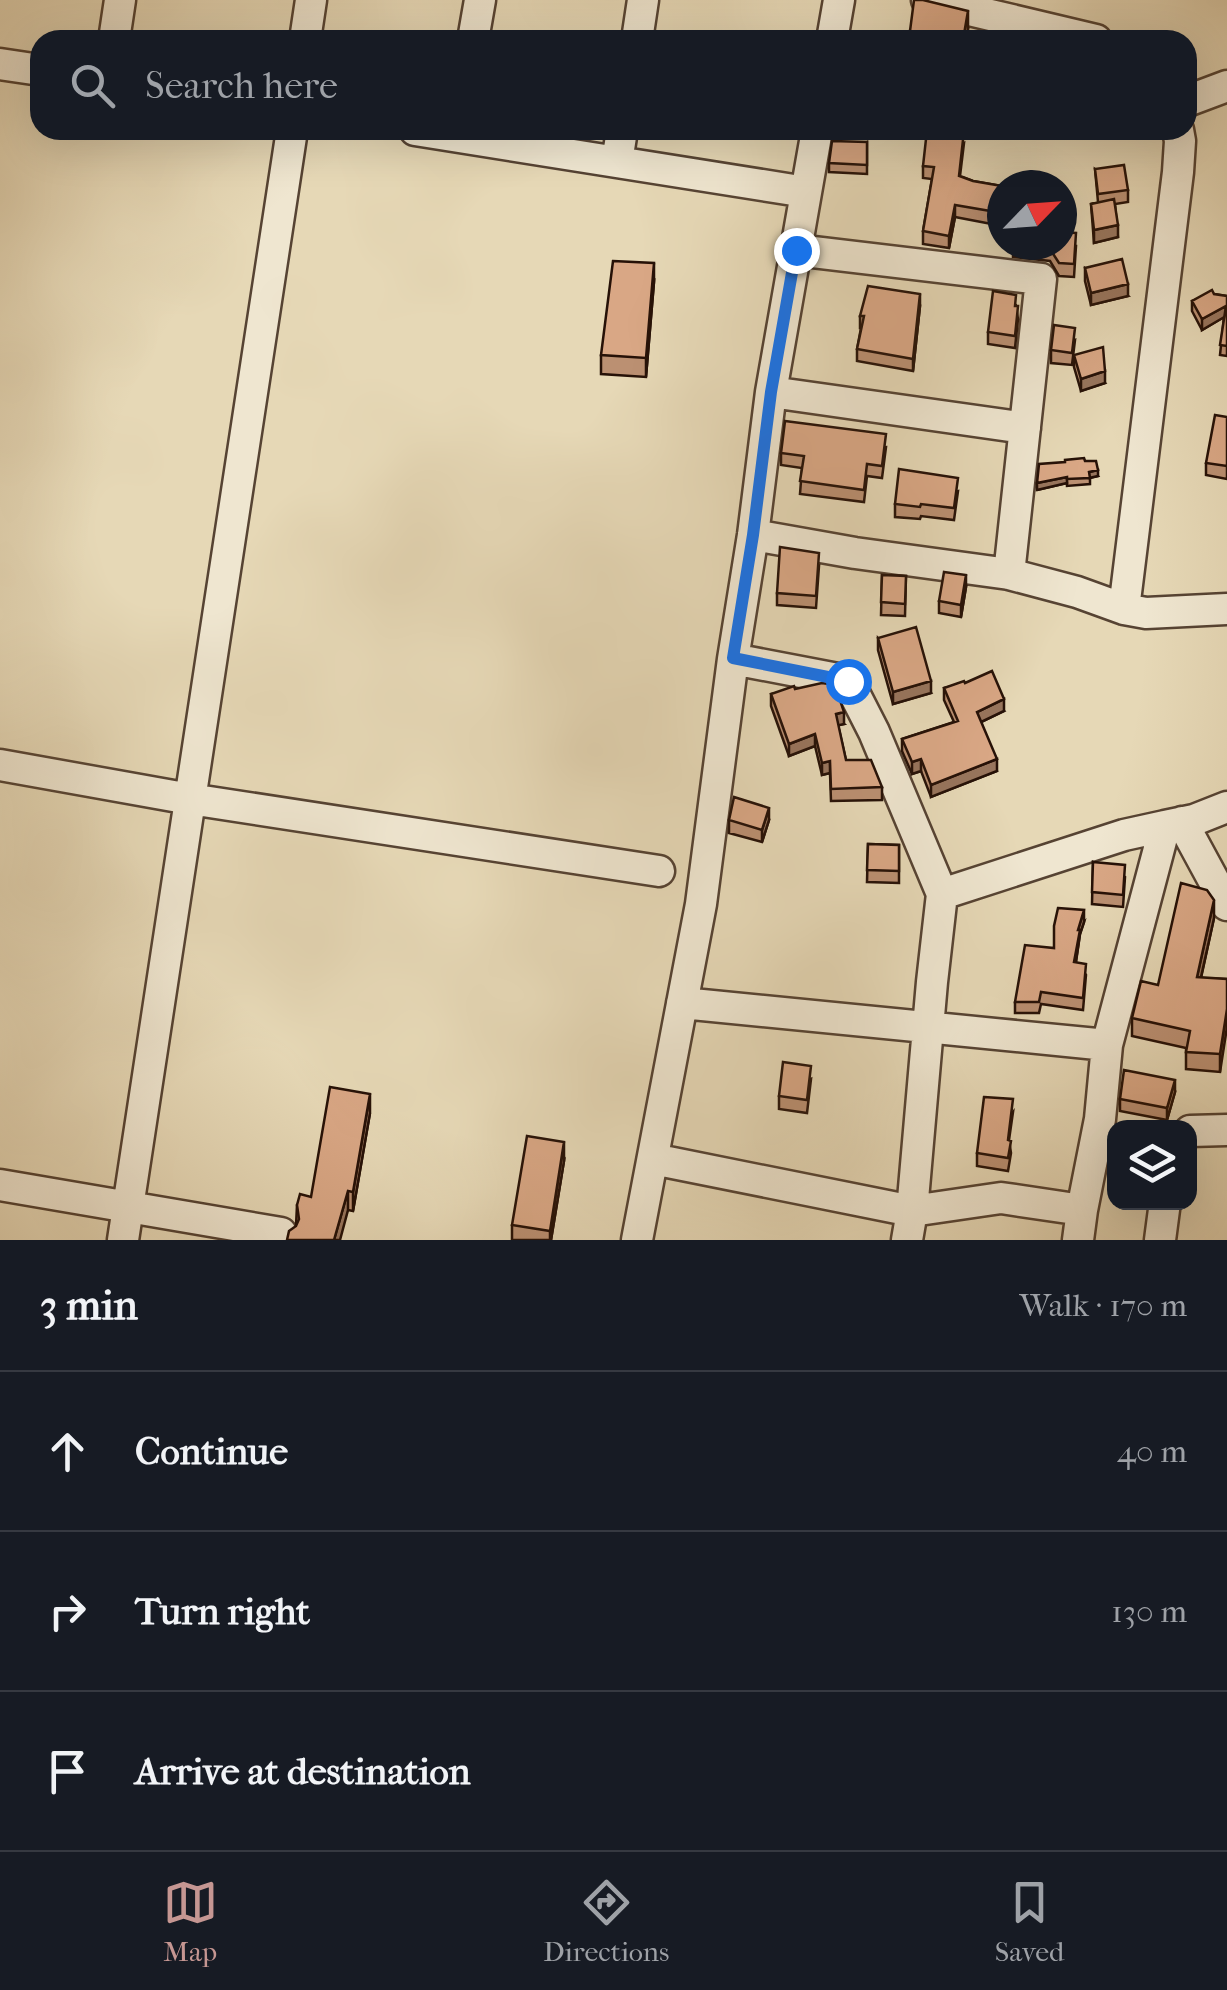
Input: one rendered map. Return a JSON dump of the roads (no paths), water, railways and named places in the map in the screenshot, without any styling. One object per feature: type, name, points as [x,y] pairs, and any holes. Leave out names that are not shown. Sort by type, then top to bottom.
[{"type":"street","points":[[116,30],[120,0]]},
{"type":"street","points":[[306,30],[311,0]]},
{"type":"street","points":[[475,30],[480,0]]},
{"type":"street","points":[[638,30],[643,0]]},
{"type":"street","points":[[834,30],[839,0]]},
{"type":"street","points":[[926,0],[1054,30]]},
{"type":"street","points":[[0,64],[30,68]]},
{"type":"street","points":[[1197,97],[1227,86]]},
{"type":"street","points":[[123,1240],[290,140]]},
{"type":"street","points":[[496,140],[806,192]]},
{"type":"street","points":[[617,162],[620,140]]},
{"type":"street","points":[[637,1240],[701,904],[771,392],[814,140]]},
{"type":"street","points":[[1124,609],[1180,140]]},
{"type":"street","points":[[796,250],[1040,279],[1008,574]]},
{"type":"street","points":[[771,392],[1024,428]]},
{"type":"street","points":[[753,535],[1008,574],[1146,613],[1227,609]]},
{"type":"street","points":[[733,658],[848,681],[874,732],[942,894],[910,1225]]},
{"type":"street","points":[[0,765],[190,799],[658,871]]},
{"type":"street","points":[[942,894],[1124,834],[1194,820],[1227,807]]},
{"type":"street","points":[[1174,824],[1227,905]]},
{"type":"street","points":[[653,1160],[910,1225],[1000,1198],[1080,1225],[1100,1119],[1107,1045],[1174,824]]},
{"type":"street","points":[[682,1003],[1107,1045]]},
{"type":"street","points":[[1197,1131],[1227,1130]]},
{"type":"street","points":[[0,1185],[281,1233]]},
{"type":"street","points":[[1160,1240],[1164,1210]]}]
